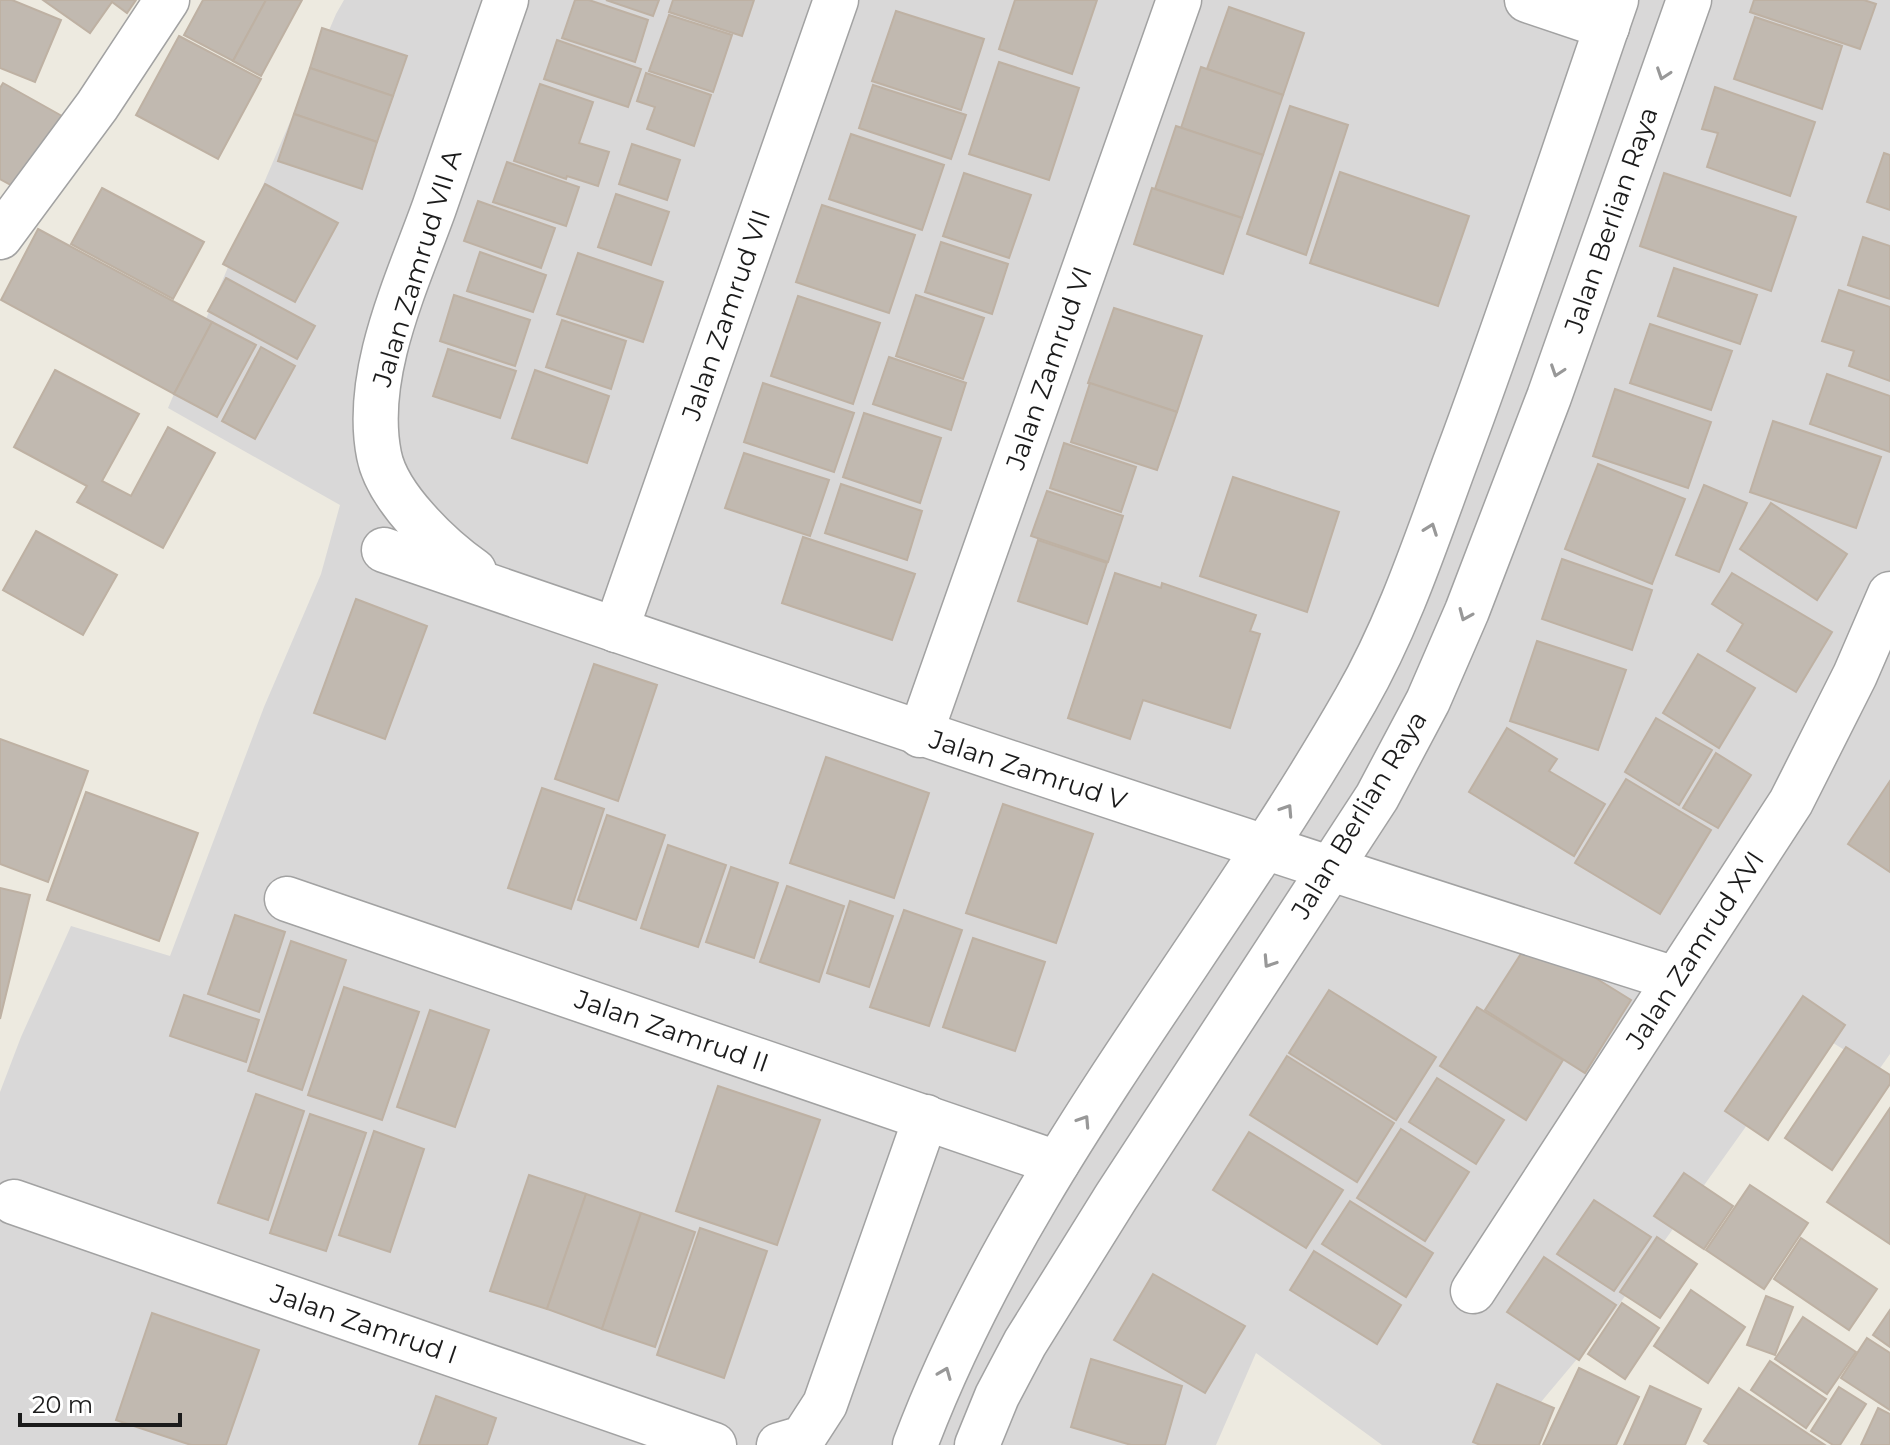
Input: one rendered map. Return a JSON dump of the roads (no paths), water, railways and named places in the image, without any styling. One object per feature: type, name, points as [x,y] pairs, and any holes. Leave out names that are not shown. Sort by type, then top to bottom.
[{"type":"street","points":[[0,237],[97,106],[167,0]]},
{"type":"street","name":"Jalan Zamrud VII A","points":[[500,590],[458,560],[420,524],[396,491],[379,459],[374,415],[379,374],[403,294],[506,0]]},
{"type":"street","name":"Jalan Zamrud VII","points":[[616,630],[836,0]]},
{"type":"street","name":"Jalan Zamrud VI","points":[[920,735],[1179,0]]},
{"type":"street","points":[[915,1445],[953,1353],[1002,1257],[1057,1163],[1358,697],[1401,609],[1477,406],[1612,14],[1527,0]]},
{"type":"street","name":"Jalan Berlian Raya","points":[[977,1445],[997,1396],[1033,1330],[1124,1184],[1377,797],[1420,715],[1467,611],[1549,397],[1689,0]]},
{"type":"street","name":"Jalan Zamrud V","points":[[384,550],[920,735],[1330,871],[1675,979]]},
{"type":"street","name":"Jalan Zamrud XVI","points":[[1473,1291],[1791,802],[1855,675],[1890,594]]},
{"type":"street","name":"Jalan Zamrud II","points":[[287,899],[1057,1163]]},
{"type":"street","points":[[779,1445],[803,1438],[825,1404],[926,1117]]},
{"type":"street","name":"Jalan Zamrud I","points":[[14,1202],[714,1445]]}]
